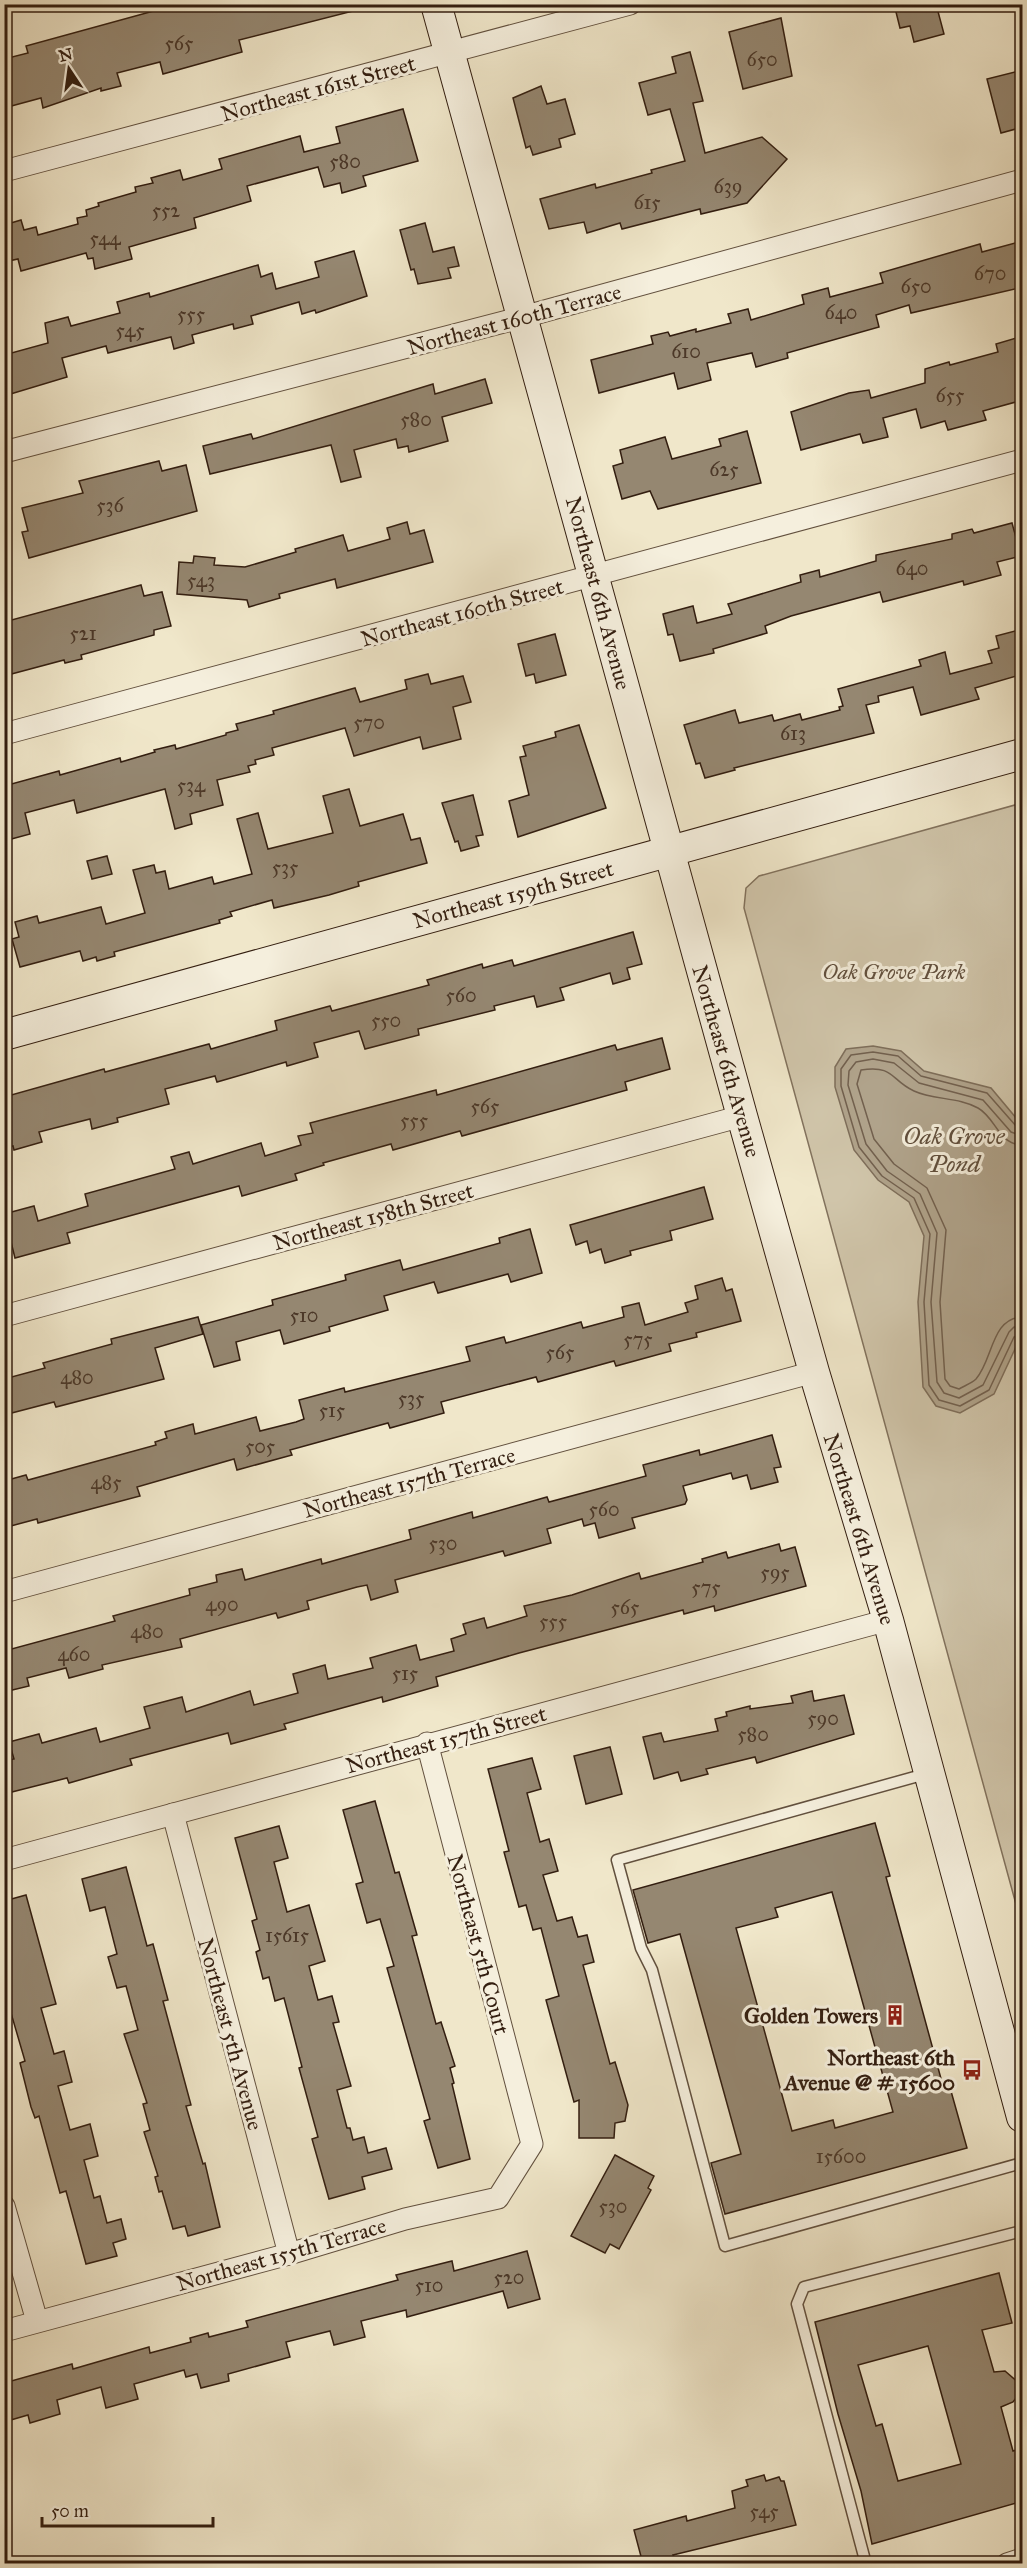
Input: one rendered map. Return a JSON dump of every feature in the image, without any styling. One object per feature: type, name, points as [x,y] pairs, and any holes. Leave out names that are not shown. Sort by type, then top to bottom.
[{"type":"main road","name":"Northeast 6th Avenue","points":[[436,4],[596,576],[742,1116],[814,1372],[888,1620],[1023,2117]]},
{"type":"main road","name":"Northeast 159th Street","points":[[4,1035],[1023,754]]},
{"type":"street","name":"Northeast 161st Street","points":[[4,171],[630,4]]},
{"type":"street","name":"Northeast 160th Terrace","points":[[4,452],[523,318],[1023,180]]},
{"type":"street","name":"Northeast 160th Street","points":[[4,734],[1023,460]]},
{"type":"street","name":"Northeast 158th Street","points":[[4,1316],[742,1116]]},
{"type":"street","name":"Northeast 157th Terrace","points":[[4,1592],[814,1372]]},
{"type":"street","name":"Northeast 157th Street","points":[[4,1860],[427,1743],[888,1620]]},
{"type":"street","name":"Northeast 5th Court","points":[[427,1743],[532,2144]]},
{"type":"street","name":"Northeast 5th Avenue","points":[[173,1814],[290,2254]]},
{"type":"street","name":"Northeast 155th Terrace","points":[[4,2331],[290,2254],[405,2219],[498,2198],[532,2144]]},
{"type":"street","points":[[4,2206],[37,2321]]},
{"type":"street","points":[[1007,2564],[1023,2559]]},
{"type":"lane","points":[[929,1773],[617,1860],[641,1948],[652,1970],[725,2246],[1023,2163]]},
{"type":"lane","points":[[866,2564],[797,2304],[804,2287],[1023,2231]]},
{"type":"green space","name":"Oak Grove Park","points":[[1022,803],[1022,1918],[1020,1919],[744,908],[746,888],[759,876]]},
{"type":"water","name":"Oak Grove Pond","points":[[873,1046],[901,1051],[924,1071],[991,1088],[1022,1125],[1022,1334],[994,1394],[960,1413],[936,1406],[923,1387],[918,1302],[924,1236],[909,1202],[878,1180],[854,1150],[835,1087],[835,1067],[846,1049]]},
{"type":"building","points":[[179,4],[356,4],[357,10],[239,40],[242,52],[163,74],[160,62],[117,73],[121,86],[101,91],[101,88],[43,108],[41,98],[4,108],[4,59],[28,53],[26,46]]},
{"type":"building","points":[[894,4],[936,4],[944,34],[914,42],[910,26],[900,28]]},
{"type":"building","points":[[781,18],[792,76],[743,89],[729,32]]},
{"type":"building","points":[[690,52],[703,101],[693,103],[705,153],[762,137],[787,159],[747,203],[701,214],[700,209],[622,229],[620,223],[587,233],[584,222],[549,229],[540,199],[595,184],[596,188],[652,173],[651,170],[685,161],[670,109],[648,115],[639,83],[676,73],[672,57]]},
{"type":"building","points":[[1023,70],[1023,127],[1001,133],[987,79]]},
{"type":"building","points":[[541,86],[547,104],[565,99],[575,134],[559,139],[561,147],[533,155],[530,146],[526,148],[513,98]]},
{"type":"building","points":[[403,109],[418,161],[363,176],[366,186],[342,193],[340,183],[324,187],[318,167],[247,186],[251,201],[194,218],[196,228],[129,247],[132,259],[95,269],[93,258],[88,259],[86,253],[21,271],[18,259],[4,262],[4,225],[21,220],[24,230],[36,227],[38,235],[78,224],[77,218],[87,216],[86,210],[99,206],[98,203],[136,192],[135,187],[153,183],[151,178],[180,170],[183,180],[222,169],[219,159],[300,136],[304,152],[340,143],[336,127]]},
{"type":"building","points":[[425,223],[433,252],[454,247],[459,266],[448,268],[451,278],[418,284],[414,269],[411,270],[400,230]]},
{"type":"building","points":[[1023,241],[1023,287],[911,313],[909,305],[876,315],[879,327],[787,353],[788,358],[756,367],[752,353],[707,363],[711,380],[678,389],[674,373],[599,393],[591,360],[653,344],[651,336],[668,332],[670,336],[696,329],[696,332],[731,323],[728,314],[748,309],[751,320],[804,304],[802,295],[828,288],[830,297],[883,283],[880,273],[980,244],[982,252]]},
{"type":"building","points":[[354,251],[367,296],[316,313],[315,310],[302,314],[299,302],[251,316],[253,324],[234,329],[233,324],[192,335],[194,343],[174,349],[171,337],[108,353],[106,346],[62,358],[67,377],[4,396],[4,355],[48,343],[45,323],[68,317],[71,326],[120,313],[117,302],[149,293],[150,297],[258,265],[261,277],[272,273],[276,289],[319,277],[315,262]]},
{"type":"building","points":[[1023,336],[1023,400],[983,411],[986,420],[948,430],[945,421],[921,428],[916,409],[883,418],[888,437],[863,443],[860,434],[801,450],[791,412],[849,393],[869,390],[871,398],[925,383],[925,369],[998,352],[996,344]]},
{"type":"building","points":[[485,379],[492,403],[442,417],[448,441],[409,452],[408,446],[398,448],[396,439],[354,450],[361,477],[341,482],[331,445],[210,474],[203,446],[251,434],[253,439],[433,384],[435,394]]},
{"type":"building","points":[[747,431],[761,483],[658,509],[650,491],[622,499],[613,466],[623,463],[620,450],[665,437],[672,459],[721,446],[719,439]]},
{"type":"building","points":[[159,461],[162,471],[186,465],[197,511],[29,558],[22,532],[28,531],[22,508],[83,493],[79,481]]},
{"type":"building","points":[[407,522],[410,534],[424,530],[433,562],[337,588],[335,579],[279,594],[280,598],[249,607],[247,600],[177,594],[179,562],[193,563],[194,556],[215,558],[214,565],[245,567],[343,535],[348,551],[390,539],[387,528]]},
{"type":"building","points":[[1012,523],[1021,556],[997,562],[1001,575],[964,585],[963,581],[883,602],[880,592],[791,616],[765,626],[767,633],[713,649],[714,653],[680,661],[673,634],[668,635],[663,614],[693,606],[697,623],[732,614],[728,604],[801,582],[800,575],[819,570],[820,577],[876,561],[876,555],[952,539],[952,534],[972,529],[974,533]]},
{"type":"building","points":[[141,585],[144,596],[162,592],[171,626],[154,630],[154,635],[81,655],[82,659],[65,663],[64,660],[4,676],[4,622]]},
{"type":"building","points":[[1019,630],[1023,642],[1023,674],[975,688],[979,699],[921,715],[913,687],[878,696],[879,702],[866,705],[874,733],[734,768],[735,770],[705,778],[700,763],[696,764],[684,725],[735,710],[739,723],[772,715],[774,721],[800,714],[802,720],[840,710],[839,707],[843,706],[838,689],[921,666],[919,660],[945,652],[950,674],[992,663],[988,651],[999,648],[996,636]]},
{"type":"building","points":[[555,634],[566,675],[536,683],[534,674],[526,676],[518,644]]},
{"type":"building","points":[[428,674],[431,684],[463,676],[471,702],[453,707],[461,739],[423,749],[420,737],[354,756],[345,728],[272,748],[274,755],[255,760],[256,764],[248,766],[250,772],[217,780],[223,805],[190,814],[192,824],[175,829],[165,789],[77,813],[74,800],[25,813],[30,834],[4,841],[4,786],[59,771],[60,775],[120,758],[121,762],[175,745],[176,749],[226,735],[226,733],[238,730],[236,724],[274,714],[273,711],[355,688],[360,702],[407,689],[405,680]]},
{"type":"building","points":[[579,725],[606,808],[518,837],[509,801],[529,795],[520,757],[526,756],[523,746],[556,737],[555,732]]},
{"type":"building","points":[[349,789],[360,826],[403,814],[411,840],[420,838],[427,863],[358,882],[359,886],[329,895],[274,908],[272,900],[230,912],[232,916],[219,920],[220,923],[114,952],[115,956],[97,961],[96,957],[83,961],[80,951],[20,967],[12,939],[19,937],[15,922],[37,916],[39,923],[101,907],[106,924],[145,913],[133,870],[154,865],[156,873],[165,871],[169,889],[212,877],[214,884],[252,874],[237,819],[258,813],[268,849],[333,833],[323,796]]},
{"type":"building","points":[[473,795],[483,835],[476,836],[479,846],[461,851],[458,841],[455,842],[442,803]]},
{"type":"building","points":[[107,856],[112,874],[92,879],[87,861]]},
{"type":"building","points":[[633,932],[642,964],[627,968],[630,979],[613,984],[610,973],[560,988],[564,1000],[537,1007],[534,996],[494,1006],[495,1010],[418,1029],[419,1035],[365,1049],[359,1031],[314,1043],[318,1057],[287,1066],[286,1062],[217,1082],[215,1076],[165,1089],[169,1104],[117,1118],[118,1122],[92,1129],[90,1119],[39,1132],[42,1142],[14,1150],[13,1146],[4,1148],[4,1097],[104,1069],[105,1072],[209,1044],[211,1049],[277,1030],[275,1021],[330,1006],[332,1011],[429,985],[427,980],[482,964],[483,968],[512,960],[514,966]]},
{"type":"building","points":[[662,1038],[670,1069],[625,1082],[627,1090],[462,1136],[460,1131],[393,1150],[391,1144],[323,1163],[324,1165],[295,1174],[297,1180],[242,1196],[239,1186],[67,1233],[70,1243],[15,1258],[4,1214],[34,1206],[38,1221],[88,1206],[85,1194],[175,1169],[171,1157],[189,1152],[193,1164],[261,1143],[265,1156],[301,1145],[298,1136],[313,1133],[310,1123],[436,1090],[437,1095],[615,1045],[617,1050]]},
{"type":"building","points":[[704,1187],[713,1219],[670,1231],[672,1240],[630,1251],[631,1255],[605,1263],[601,1249],[590,1253],[587,1241],[576,1245],[570,1225]]},
{"type":"building","points":[[530,1229],[542,1273],[511,1282],[508,1274],[438,1293],[434,1282],[384,1296],[388,1310],[329,1327],[330,1331],[284,1344],[280,1330],[236,1342],[240,1360],[214,1367],[201,1325],[273,1305],[272,1300],[346,1280],[345,1275],[400,1260],[403,1270],[500,1243],[499,1238]]},
{"type":"building","points":[[722,1278],[726,1291],[732,1289],[741,1321],[696,1333],[697,1337],[669,1344],[671,1351],[616,1366],[614,1361],[538,1382],[536,1377],[441,1402],[444,1413],[390,1428],[388,1423],[290,1450],[292,1455],[237,1470],[234,1459],[137,1487],[140,1496],[38,1523],[37,1519],[7,1527],[4,1481],[26,1475],[28,1480],[156,1445],[155,1442],[167,1438],[165,1432],[193,1424],[195,1434],[256,1417],[260,1431],[296,1422],[304,1419],[299,1400],[344,1388],[345,1392],[470,1361],[466,1347],[504,1337],[506,1343],[581,1322],[583,1328],[624,1317],[622,1307],[639,1303],[645,1325],[688,1312],[685,1303],[698,1299],[695,1286]]},
{"type":"building","points":[[198,1317],[203,1334],[155,1348],[164,1379],[56,1407],[54,1402],[4,1415],[4,1379],[45,1368],[43,1363],[112,1344],[111,1339]]},
{"type":"building","points":[[772,1435],[781,1467],[774,1468],[778,1482],[751,1489],[747,1475],[733,1479],[731,1473],[683,1486],[687,1500],[685,1504],[632,1518],[635,1528],[599,1538],[595,1523],[584,1526],[582,1519],[547,1529],[551,1543],[505,1556],[503,1551],[395,1580],[398,1592],[371,1600],[367,1585],[357,1587],[307,1601],[309,1609],[278,1618],[276,1613],[180,1639],[182,1647],[102,1665],[103,1669],[69,1678],[66,1668],[27,1678],[29,1686],[4,1692],[4,1651],[115,1621],[113,1616],[190,1595],[189,1589],[217,1582],[216,1575],[242,1569],[245,1580],[321,1559],[322,1564],[411,1539],[409,1530],[472,1512],[473,1518],[547,1497],[549,1502],[646,1476],[643,1465],[699,1450],[700,1455]]},
{"type":"building","points":[[779,1544],[781,1551],[795,1547],[806,1586],[715,1611],[714,1606],[684,1614],[683,1610],[519,1653],[436,1677],[438,1686],[383,1702],[382,1697],[284,1724],[286,1729],[231,1744],[228,1733],[130,1759],[132,1765],[69,1783],[67,1778],[4,1794],[4,1761],[14,1759],[9,1742],[39,1734],[42,1743],[96,1728],[100,1742],[150,1728],[144,1707],[182,1697],[186,1712],[250,1691],[254,1705],[298,1693],[293,1674],[325,1665],[328,1679],[373,1668],[370,1658],[416,1645],[420,1660],[454,1651],[451,1639],[466,1634],[463,1624],[484,1618],[487,1628],[527,1616],[524,1606],[572,1595],[639,1573],[641,1579],[703,1562],[702,1559],[726,1552],[728,1558]]},
{"type":"building","points":[[812,1691],[814,1701],[844,1695],[854,1734],[757,1763],[755,1757],[706,1769],[708,1774],[681,1781],[678,1772],[654,1779],[643,1737],[661,1733],[664,1742],[718,1731],[715,1719],[727,1716],[726,1712],[750,1706],[750,1709],[793,1703],[791,1696]]},
{"type":"building","points":[[610,1747],[622,1794],[586,1804],[574,1756]]},
{"type":"building","points":[[532,1758],[541,1789],[527,1793],[540,1842],[549,1839],[558,1871],[543,1875],[557,1921],[572,1917],[578,1937],[587,1935],[594,1962],[583,1965],[610,2064],[615,2062],[628,2105],[625,2121],[615,2123],[614,2138],[579,2138],[579,2100],[574,2102],[546,2000],[559,1996],[541,1928],[533,1930],[526,1905],[519,1907],[504,1852],[509,1851],[488,1769]]},
{"type":"building","points":[[375,1801],[395,1873],[399,1872],[417,1935],[412,1936],[436,2024],[441,2022],[455,2066],[450,2068],[454,2083],[452,2084],[470,2159],[438,2168],[424,2121],[430,2119],[387,1968],[394,1966],[380,1919],[367,1923],[356,1884],[363,1882],[343,1810]]},
{"type":"building","name":"Golden Towers","points":[[875,1823],[890,1876],[886,1877],[943,2086],[949,2084],[967,2148],[725,2214],[711,2163],[741,2154],[680,1934],[648,1943],[633,1890]],"holes":[[[832,1892],[893,2112],[835,2128],[833,2120],[792,2131],[736,1928],[778,1917],[775,1908]]]},
{"type":"building","points":[[279,1826],[288,1858],[274,1862],[287,1912],[309,1905],[325,1961],[309,1966],[318,2000],[332,1996],[339,2022],[333,2023],[351,2086],[337,2090],[347,2128],[350,2128],[353,2140],[364,2137],[368,2153],[386,2148],[392,2169],[362,2177],[365,2189],[329,2199],[312,2139],[318,2137],[299,2068],[302,2067],[284,1998],[275,2001],[269,1977],[263,1979],[256,1952],[260,1950],[252,1921],[257,1919],[235,1838]]},
{"type":"building","points":[[126,1867],[147,1946],[153,1944],[168,2000],[163,2001],[191,2105],[186,2106],[203,2164],[205,2163],[220,2227],[188,2236],[185,2226],[173,2229],[162,2191],[159,2192],[155,2177],[158,2176],[144,2132],[150,2130],[143,2104],[147,2103],[124,2034],[138,2030],[126,1986],[117,1988],[108,1957],[117,1954],[105,1907],[90,1911],[82,1879]]},
{"type":"building","points":[[26,1895],[56,2004],[41,2008],[54,2054],[64,2051],[72,2082],[58,2086],[70,2130],[90,2124],[98,2156],[84,2160],[94,2198],[100,2196],[107,2223],[121,2219],[126,2239],[113,2243],[117,2256],[86,2264],[66,2191],[60,2193],[39,2116],[35,2118],[31,2107],[20,2063],[25,2061],[4,1989],[4,1901]]},
{"type":"building","points":[[615,2155],[654,2176],[648,2188],[651,2190],[619,2249],[610,2244],[605,2253],[571,2236]]},
{"type":"building","points":[[527,2251],[540,2299],[508,2308],[503,2291],[407,2317],[406,2310],[361,2321],[365,2337],[334,2345],[330,2331],[286,2342],[290,2357],[228,2374],[229,2381],[201,2388],[197,2374],[186,2377],[184,2370],[134,2384],[138,2399],[106,2408],[101,2387],[57,2400],[60,2414],[30,2423],[28,2415],[4,2422],[4,2383],[72,2364],[73,2369],[149,2347],[150,2353],[191,2342],[190,2338],[208,2333],[209,2337],[248,2327],[246,2321],[398,2280],[396,2275],[452,2261],[454,2271]]},
{"type":"building","points":[[999,2273],[1012,2323],[982,2330],[994,2372],[1005,2371],[1019,2383],[1019,2394],[1013,2402],[1001,2407],[1013,2451],[1023,2448],[1023,2501],[872,2544],[861,2491],[838,2414],[815,2322]],"holes":[[[928,2346],[961,2464],[898,2481],[882,2424],[876,2426],[858,2365]]]},
{"type":"building","points":[[764,2475],[766,2481],[779,2477],[781,2481],[784,2481],[796,2525],[673,2555],[675,2558],[655,2564],[643,2564],[634,2530],[686,2516],[687,2521],[735,2508],[732,2491],[748,2486],[746,2480]]},
{"type":"place","name":"Golden Towers","points":[[895,2015]]},
{"type":"place","name":"Northeast 6th Avenue @ # 15600","points":[[972,2070]]}]
